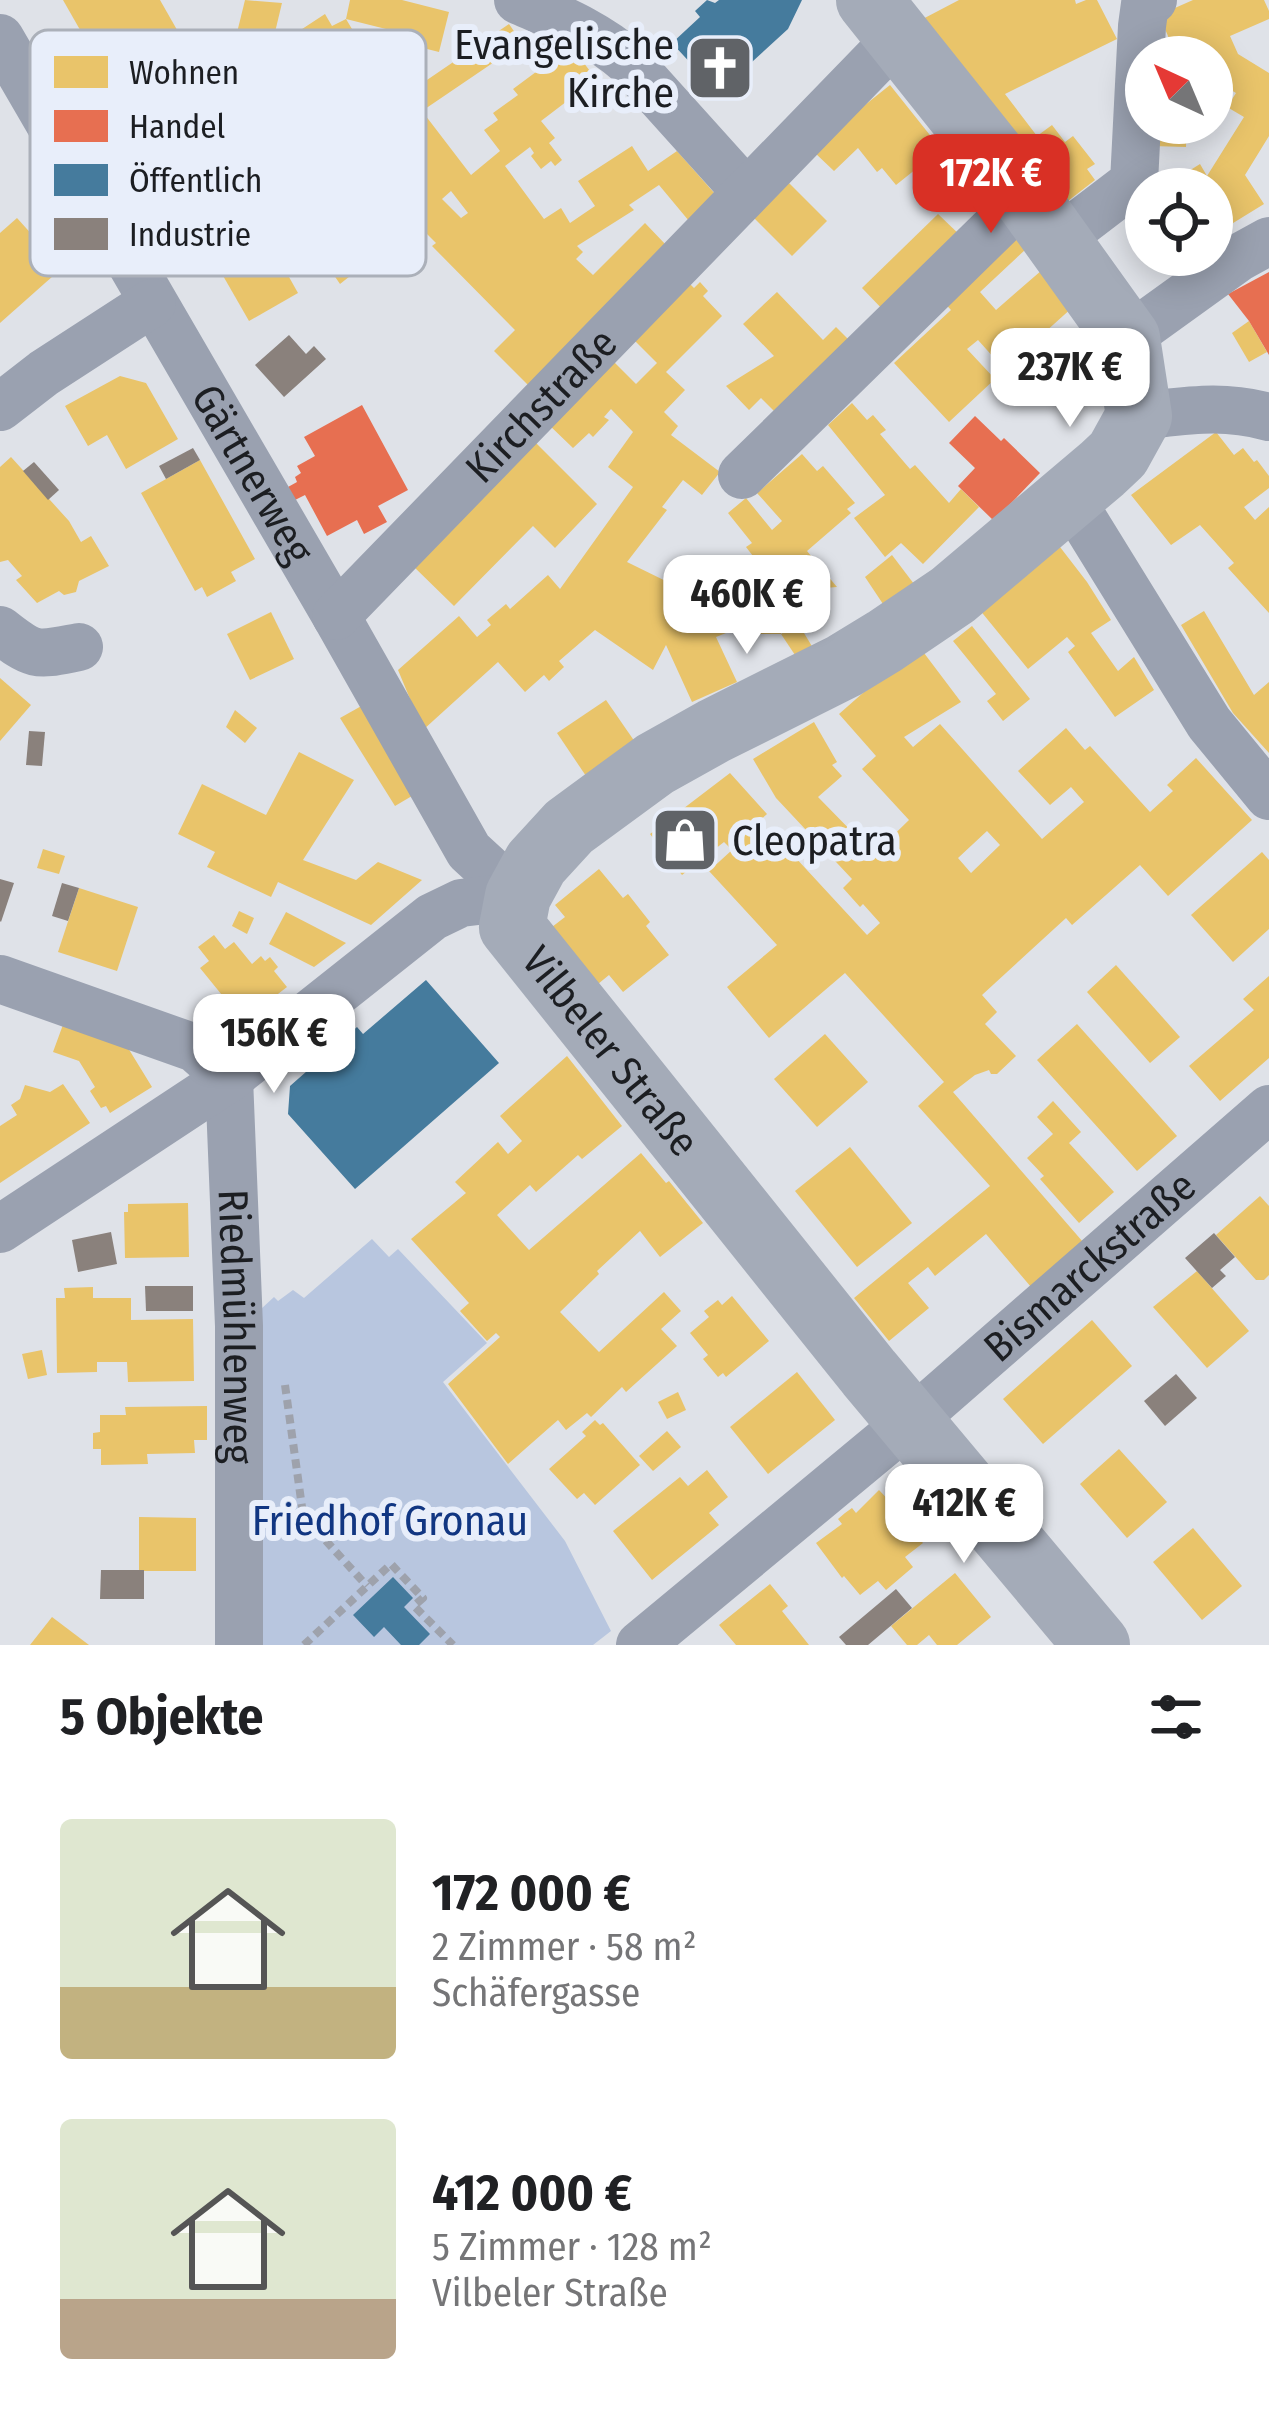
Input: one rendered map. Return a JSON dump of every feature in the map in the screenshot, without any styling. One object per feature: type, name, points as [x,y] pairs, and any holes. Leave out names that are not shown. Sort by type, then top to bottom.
[{"type":"street","points":[[518,0],[610,44],[746,192]]},
{"type":"street","points":[[742,475],[1042,218],[1134,182],[1142,26],[1145,4],[1153,0]]},
{"type":"street","points":[[884,18],[1042,218],[1127,338],[1139,416],[1217,408],[1269,417]]},
{"type":"street","name":"Kirchstraße","points":[[336,616],[746,192],[884,18]]},
{"type":"street","name":"Gärtnerweg","points":[[0,38],[30,90]]},
{"type":"street","points":[[1127,338],[1269,241]]},
{"type":"street","name":"Gärtnerweg","points":[[137,276],[470,851],[518,896]]},
{"type":"street","points":[[0,406],[152,302]]},
{"type":"street","name":"Vilbeler Straße","points":[[1097,1645],[909,1422],[512,927],[518,896],[536,863],[569,827],[655,764],[844,666],[952,595],[1118,454],[1139,416]]},
{"type":"street","points":[[1070,498],[1209,723],[1269,796]]},
{"type":"street","points":[[0,630],[35,654],[79,647]]},
{"type":"street","points":[[0,1229],[229,1078],[432,917],[461,903],[518,896]]},
{"type":"street","points":[[0,979],[195,1048],[229,1078]]},
{"type":"street","name":"Riedmühlenweg","points":[[229,1078],[239,1326],[239,1645]]},
{"type":"street","name":"Bismarckstraße","points":[[640,1645],[909,1422],[1269,1109]]},
{"type":"path","points":[[283,1370],[302,1507],[308,1520],[367,1586]]},
{"type":"path","points":[[304,1645],[391,1564],[423,1598],[414,1606],[453,1645]]},
{"type":"green space","name":"Friedhof Gronau","points":[[372,1239],[389,1257],[398,1249],[487,1343],[443,1382],[565,1541],[611,1631],[593,1645],[262,1645],[261,1309],[274,1297],[278,1301],[293,1290],[304,1298]]},
{"type":"building: Wohnen","points":[[63,0],[160,0],[177,30],[80,30]]},
{"type":"building: Wohnen","points":[[245,0],[282,3],[276,30],[238,30]]},
{"type":"building: Wohnen","points":[[350,0],[402,0],[449,12],[439,52],[426,49],[426,30],[390,30],[346,19]]},
{"type":"building: Wohnen","points":[[959,0],[1075,0],[1076,4],[1097,0],[1117,39],[1005,94],[1037,136],[1052,125],[1065,142],[1073,136],[1095,164],[1087,169],[1095,180],[1059,208],[917,22]]},
{"type":"building: Wohnen","points":[[1193,0],[1264,0],[1269,19],[1230,36],[1168,36],[1159,15]]},
{"type":"building: Wohnen","points":[[325,14],[332,26],[346,19],[353,30],[301,30]]},
{"type":"building: Wohnen","points":[[509,24],[522,43],[426,108],[426,81]]},
{"type":"building: Wohnen","points":[[1233,43],[1238,54],[1269,73],[1269,136],[1245,175],[1264,204],[1233,223],[1233,168],[1212,168],[1227,144],[1233,144],[1244,117],[1233,111]]},
{"type":"building: Wohnen","points":[[571,46],[596,79],[541,121],[555,138],[549,143],[562,160],[541,169],[530,147],[505,166],[544,219],[561,208],[570,223],[595,206],[578,181],[632,146],[648,171],[677,151],[716,195],[689,221],[659,185],[629,205],[634,210],[577,246],[583,252],[576,259],[593,275],[645,223],[666,245],[528,385],[494,351],[515,330],[432,246],[436,243],[426,233],[426,116],[471,175],[500,151],[484,130],[498,120],[493,113],[518,95],[513,89]],"holes":[[[451,191],[468,213],[461,218],[442,199]]]},
{"type":"building: Wohnen","points":[[890,85],[941,149],[896,185],[882,168],[877,172],[858,148],[834,171],[814,152]]},
{"type":"building: Wohnen","points":[[785,179],[827,221],[792,256],[750,214]]},
{"type":"building: Wohnen","points":[[938,214],[964,239],[887,314],[862,288]]},
{"type":"building: Wohnen","points":[[17,218],[30,232],[30,276],[53,276],[0,323],[0,233]]},
{"type":"building: Wohnen","points":[[1008,231],[1026,249],[980,292],[996,310],[1042,270],[1074,306],[1004,369],[978,340],[967,349],[995,379],[949,422],[894,363],[951,310],[938,296]]},
{"type":"building: Wohnen","points":[[223,276],[288,276],[298,293],[249,321]]},
{"type":"building: Wohnen","points":[[688,282],[694,288],[700,282],[708,291],[703,296],[722,316],[666,372],[685,390],[664,412],[678,426],[671,435],[720,472],[702,495],[683,480],[662,507],[667,510],[627,562],[684,590],[698,566],[756,560],[746,547],[752,543],[728,513],[746,498],[772,530],[782,521],[757,493],[802,454],[817,471],[823,466],[855,503],[847,509],[851,513],[807,551],[837,587],[722,596],[724,603],[780,602],[781,634],[736,634],[736,629],[716,637],[737,682],[692,702],[666,645],[653,670],[595,630],[559,661],[564,667],[549,681],[544,675],[525,692],[498,662],[423,730],[398,670],[459,616],[477,637],[491,625],[487,620],[506,604],[510,609],[548,575],[560,589],[633,487],[608,467],[633,432],[611,409],[604,417],[609,420],[593,437],[589,433],[573,448],[547,423],[611,359],[636,384],[657,363],[632,338]]},
{"type":"building: Wohnen","points":[[777,292],[823,340],[836,327],[854,345],[779,416],[761,398],[749,410],[726,386],[774,356],[743,324]]},
{"type":"building: Wohnen","points":[[1249,321],[1267,352],[1249,362],[1232,333]]},
{"type":"building: Wohnen","points":[[120,376],[146,383],[178,439],[126,469],[107,435],[88,446],[65,406]]},
{"type":"building: Wohnen","points":[[852,403],[867,420],[873,415],[886,430],[880,434],[910,469],[915,465],[949,503],[961,489],[979,507],[923,564],[901,543],[885,557],[854,518],[885,495],[828,425]]},
{"type":"building: Wohnen","points":[[1216,432],[1234,455],[1243,448],[1269,476],[1269,488],[1244,507],[1255,520],[1269,507],[1269,613],[1228,568],[1234,563],[1200,525],[1171,545],[1131,495]]},
{"type":"building: Wohnen","points":[[533,440],[597,504],[555,548],[533,526],[454,606],[411,564]]},
{"type":"building: Wohnen","points":[[11,457],[69,521],[81,542],[91,536],[109,566],[79,581],[76,592],[64,595],[59,591],[37,603],[16,580],[22,576],[8,560],[0,562],[0,467]]},
{"type":"building: Wohnen","points":[[200,460],[255,559],[231,572],[236,581],[207,597],[202,587],[195,591],[141,493]]},
{"type":"building: Wohnen","points":[[1060,547],[1111,620],[1091,633],[1118,671],[1134,657],[1154,690],[1115,717],[1068,652],[1075,646],[1067,637],[1028,669],[979,609]]},
{"type":"building: Wohnen","points":[[892,555],[914,584],[885,607],[865,577]]},
{"type":"building: Wohnen","points":[[1204,611],[1254,695],[1269,682],[1269,753],[1233,713],[1181,625]]},
{"type":"building: Wohnen","points":[[271,612],[294,659],[250,680],[227,634]]},
{"type":"building: Wohnen","points":[[798,623],[813,648],[797,658],[781,634]]},
{"type":"building: Wohnen","points":[[972,626],[1030,699],[1003,721],[987,701],[996,694],[953,641]]},
{"type":"building: Wohnen","points":[[924,653],[961,702],[904,737],[913,747],[940,724],[1042,839],[1084,802],[1071,787],[1050,805],[1018,771],[1066,728],[1085,750],[1090,746],[1150,812],[1173,791],[1167,785],[1196,758],[1252,820],[1168,896],[1140,865],[1072,925],[1066,918],[982,995],[997,1012],[985,1024],[1016,1056],[997,1074],[989,1070],[975,1075],[953,1092],[1083,1242],[1031,1287],[986,1234],[935,1276],[928,1267],[908,1283],[929,1308],[889,1341],[854,1298],[990,1186],[918,1106],[944,1082],[845,973],[769,1038],[727,987],[777,945],[709,871],[732,850],[724,842],[682,875],[650,834],[730,773],[767,814],[756,824],[777,848],[782,843],[867,935],[880,923],[843,888],[852,879],[776,798],[753,759],[814,722],[837,762],[832,765],[842,776],[818,797],[865,845],[859,851],[868,860],[909,820],[862,769],[876,756],[839,714]],"holes":[[[987,831],[1000,845],[971,873],[958,858]]]},
{"type":"building: Wohnen","points":[[0,678],[31,705],[0,741]]},
{"type":"building: Wohnen","points":[[606,700],[635,742],[586,776],[557,733]]},
{"type":"building: Wohnen","points":[[365,704],[417,793],[395,806],[340,718]]},
{"type":"building: Wohnen","points":[[235,710],[257,728],[245,743],[226,727]]},
{"type":"building: Wohnen","points":[[299,752],[354,780],[303,860],[356,880],[378,862],[422,880],[371,925],[278,882],[271,897],[207,867],[215,852],[178,834],[202,784],[266,815]]},
{"type":"building: Wohnen","points":[[43,849],[65,856],[59,874],[37,868]]},
{"type":"building: Wohnen","points":[[1262,852],[1269,860],[1269,929],[1233,962],[1191,915]]},
{"type":"building: Wohnen","points":[[599,869],[623,898],[628,894],[669,955],[623,992],[609,975],[598,984],[552,927],[565,917],[555,905]]},
{"type":"building: Wohnen","points":[[79,888],[138,907],[117,971],[58,952]]},
{"type":"building: Wohnen","points":[[239,911],[254,918],[247,934],[232,926]]},
{"type":"building: Wohnen","points":[[286,912],[346,943],[314,967],[269,944]]},
{"type":"building: Wohnen","points":[[214,935],[225,949],[234,942],[252,964],[261,956],[265,961],[270,957],[287,987],[243,1021],[200,968],[209,961],[198,947]]},
{"type":"building: Wohnen","points":[[1116,965],[1180,1037],[1150,1063],[1087,992]]},
{"type":"building: Wohnen","points":[[1269,976],[1269,1058],[1220,1101],[1189,1066],[1254,1010],[1243,999]]},
{"type":"building: Wohnen","points":[[64,1022],[125,1043],[152,1087],[110,1113],[106,1106],[101,1108],[79,1061],[53,1052]]},
{"type":"building: Wohnen","points":[[1077,1024],[1177,1136],[1137,1171],[1037,1060]]},
{"type":"building: Wohnen","points":[[825,1034],[868,1082],[817,1127],[774,1079]]},
{"type":"building: Wohnen","points":[[567,1056],[622,1126],[582,1159],[578,1155],[536,1192],[530,1185],[497,1215],[529,1250],[641,1153],[703,1223],[660,1257],[640,1231],[560,1312],[599,1352],[664,1292],[681,1311],[661,1329],[677,1346],[591,1417],[587,1413],[566,1430],[558,1420],[508,1464],[448,1384],[500,1337],[496,1333],[487,1341],[460,1311],[469,1303],[411,1239],[466,1193],[455,1182],[498,1142],[508,1154],[522,1141],[500,1116]]},
{"type":"building: Wohnen","points":[[63,1084],[90,1123],[0,1183],[0,1126],[17,1115],[11,1105],[20,1099],[25,1085],[50,1092]]},
{"type":"building: Wohnen","points":[[1053,1101],[1081,1132],[1069,1143],[1114,1192],[1079,1223],[1027,1158],[1053,1134],[1037,1117]]},
{"type":"building: Wohnen","points":[[850,1147],[912,1223],[857,1267],[795,1191]]},
{"type":"building: Wohnen","points":[[1260,1196],[1269,1206],[1269,1275],[1256,1280],[1216,1235]]},
{"type":"building: Wohnen","points":[[188,1203],[189,1257],[125,1258],[128,1204]]},
{"type":"building: Wohnen","points":[[1197,1271],[1249,1331],[1207,1368],[1153,1307]]},
{"type":"building: Wohnen","points":[[93,1287],[93,1298],[131,1298],[131,1320],[193,1319],[194,1381],[128,1382],[127,1362],[97,1362],[97,1372],[57,1373],[56,1298],[65,1298],[64,1288]]},
{"type":"building: Wohnen","points":[[732,1296],[769,1341],[726,1377],[723,1373],[718,1377],[690,1333],[709,1317],[704,1311]]},
{"type":"building: Wohnen","points":[[1092,1320],[1132,1366],[1043,1444],[1003,1399]]},
{"type":"building: Wohnen","points":[[42,1350],[47,1375],[28,1379],[22,1354]]},
{"type":"building: Wohnen","points":[[797,1372],[835,1420],[768,1474],[730,1427]]},
{"type":"building: Wohnen","points":[[678,1392],[686,1410],[667,1419],[658,1402]]},
{"type":"building: Wohnen","points":[[207,1406],[207,1440],[194,1440],[195,1453],[147,1454],[148,1464],[101,1465],[101,1449],[93,1449],[100,1415],[126,1415],[125,1407]]},
{"type":"building: Wohnen","points":[[595,1420],[640,1465],[595,1505],[584,1493],[577,1499],[549,1469],[586,1436],[582,1432]]},
{"type":"building: Wohnen","points":[[667,1431],[681,1447],[653,1471],[639,1456]]},
{"type":"building: Wohnen","points":[[1119,1449],[1167,1502],[1127,1538],[1080,1484]]},
{"type":"building: Wohnen","points":[[707,1470],[728,1497],[709,1513],[719,1525],[652,1580],[613,1531],[680,1477],[688,1486]]},
{"type":"building: Wohnen","points":[[879,1490],[923,1543],[905,1557],[913,1567],[886,1590],[878,1581],[860,1595],[816,1543],[842,1524],[838,1519],[845,1513],[852,1508],[856,1513]]},
{"type":"building: Wohnen","points":[[139,1517],[196,1518],[196,1571],[139,1571]]},
{"type":"building: Wohnen","points":[[1193,1528],[1242,1586],[1202,1620],[1153,1562]]},
{"type":"building: Wohnen","points":[[955,1573],[991,1617],[957,1645],[937,1645],[929,1635],[917,1645],[907,1645],[891,1626]]},
{"type":"building: Wohnen","points":[[770,1584],[788,1606],[782,1611],[809,1645],[736,1645],[719,1625]]},
{"type":"building: Wohnen","points":[[52,1617],[89,1645],[30,1645]]},
{"type":"building: Handel","points":[[1269,272],[1269,355],[1228,294]]},
{"type":"building: Handel","points":[[362,405],[408,490],[378,506],[387,522],[364,534],[357,520],[327,536],[305,495],[295,500],[288,487],[301,473],[297,466],[315,456],[304,437]]},
{"type":"building: Handel","points":[[975,416],[1040,473],[994,521],[958,486],[975,468],[949,443]]},
{"type":"building: Öffentlich","name":"Evangelische Kirche","points":[[707,0],[802,0],[788,29],[718,93],[672,43],[700,17],[695,11]]},
{"type":"building: Öffentlich","points":[[426,980],[499,1063],[355,1189],[288,1114],[290,1086],[357,1027],[363,1034]]},
{"type":"building: Öffentlich","points":[[393,1577],[413,1598],[404,1607],[430,1634],[419,1645],[401,1645],[384,1627],[374,1637],[353,1615]]},
{"type":"building: Industrie","points":[[289,335],[306,354],[314,346],[326,359],[284,397],[255,365]]},
{"type":"building: Industrie","points":[[193,448],[200,460],[166,479],[159,466]]},
{"type":"building: Industrie","points":[[34,462],[59,490],[48,500],[23,471]]},
{"type":"building: Industrie","points":[[29,731],[45,732],[42,766],[26,765]]},
{"type":"building: Industrie","points":[[0,879],[14,883],[1,922],[0,921]]},
{"type":"building: Industrie","points":[[62,883],[79,888],[68,921],[52,916]]},
{"type":"building: Industrie","points":[[111,1232],[117,1264],[78,1272],[72,1240]]},
{"type":"building: Industrie","points":[[1214,1233],[1235,1257],[1220,1270],[1226,1276],[1212,1288],[1185,1258]]},
{"type":"building: Industrie","points":[[145,1286],[193,1286],[193,1311],[146,1311]]},
{"type":"building: Industrie","points":[[1176,1374],[1197,1398],[1165,1426],[1144,1401]]},
{"type":"building: Industrie","points":[[101,1570],[144,1570],[144,1599],[100,1599]]},
{"type":"building: Industrie","points":[[896,1589],[912,1608],[868,1645],[846,1645],[839,1637]]},
{"type":"place","name":"Evangelische Kirche","points":[[720,68]]},
{"type":"place","name":"Cleopatra","points":[[685,840]]}]
